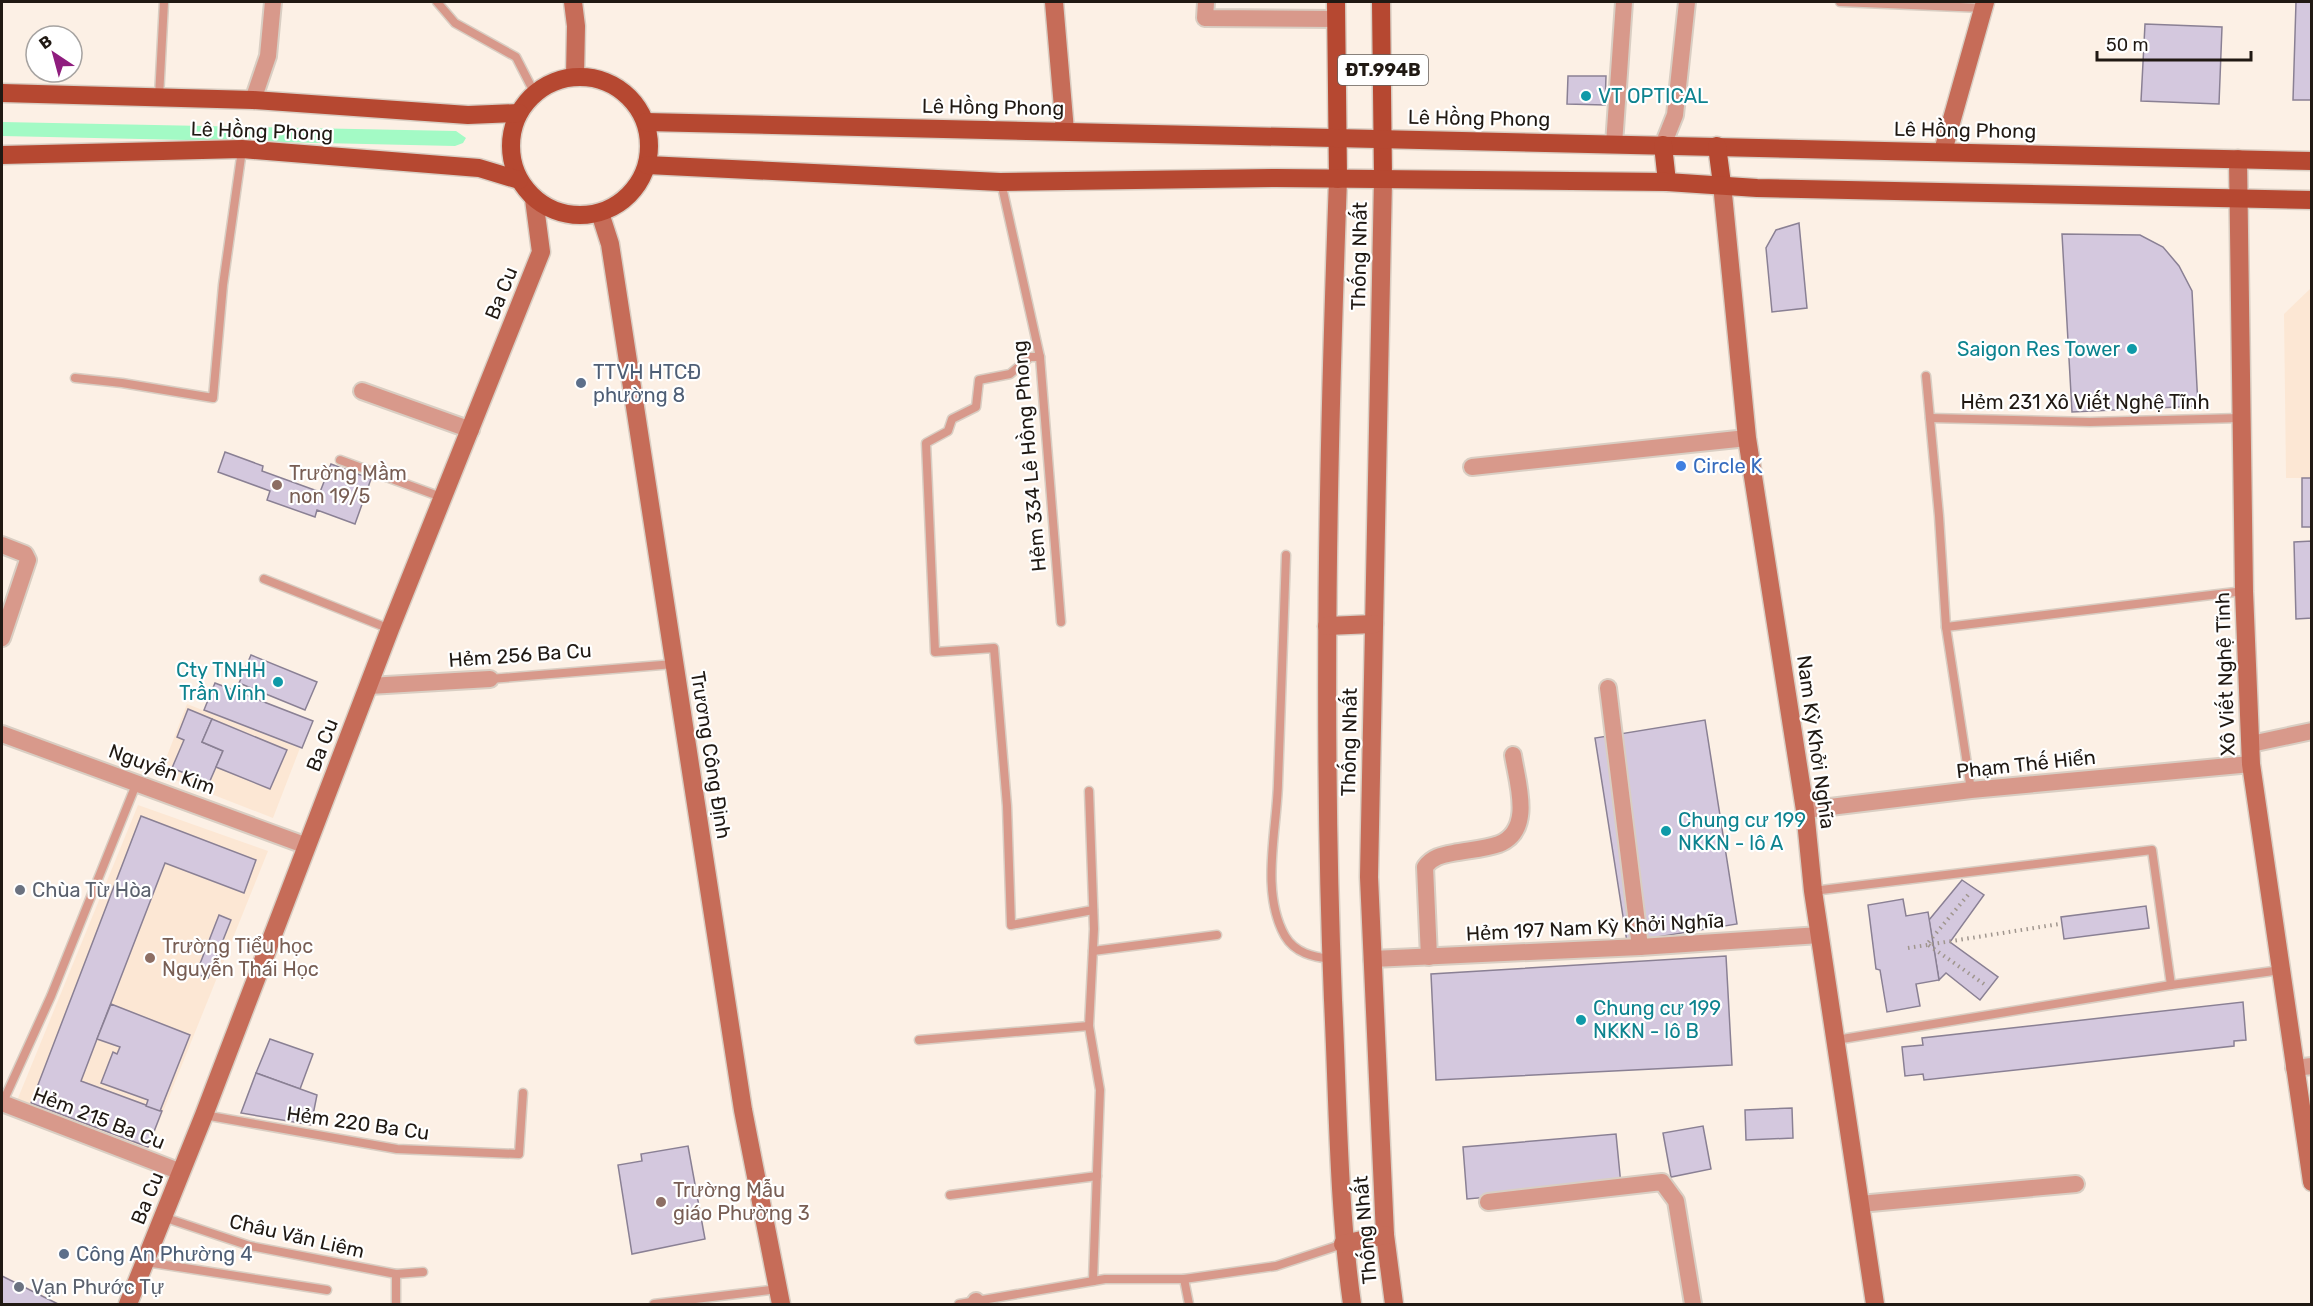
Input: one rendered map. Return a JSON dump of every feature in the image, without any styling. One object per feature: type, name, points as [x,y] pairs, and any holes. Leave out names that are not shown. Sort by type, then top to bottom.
[{"type":"main road","points":[[573,2],[576,26],[574,76]]},
{"type":"main road","points":[[1054,2],[1065,131]]},
{"type":"main road","name":"ĐT.994B","points":[[1381,2],[1382,138]]},
{"type":"main road","points":[[1943,151],[1984,5]]},
{"type":"main road","name":"ĐT.994B","points":[[1336,10],[1338,138]]},
{"type":"main road","points":[[574,76],[597,78],[618,87],[635,102],[646,122],[651,144],[647,165],[637,187],[621,203],[600,213],[577,216],[554,211],[534,199],[519,180],[511,159],[511,135],[519,113],[535,94],[553,82],[574,76]]},
{"type":"main road","name":"Lê Hồng Phong","points":[[2,93],[253,100],[468,115],[519,113]]},
{"type":"main road","name":"Lê Hồng Phong","points":[[646,122],[2312,161]]},
{"type":"main road","points":[[1338,138],[1338,179]]},
{"type":"main road","points":[[1382,138],[1383,179]]},
{"type":"main road","points":[[1663,145],[1667,182]]},
{"type":"main road","points":[[1718,146],[1722,184]]},
{"type":"main road","name":"Lê Hồng Phong","points":[[2,155],[242,149],[478,168],[519,180]]},
{"type":"main road","name":"Xô Viết Nghệ Tĩnh","points":[[2238,159],[2240,418],[2251,764],[2281,970],[2303,1067],[2312,1182]]},
{"type":"main road","points":[[647,165],[1000,182],[1338,179],[1667,182],[1757,188],[2312,200]]},
{"type":"main road","name":"Thống Nhất","points":[[1338,179],[1328,626],[1332,959],[1343,1244],[1352,1305]]},
{"type":"main road","name":"Thống Nhất","points":[[1383,179],[1369,877],[1385,1235],[1394,1305]]},
{"type":"main road","name":"Nam Kỳ Khởi Nghĩa","points":[[1722,184],[1747,438],[1805,810],[1813,891],[1875,1305]]},
{"type":"main road","name":"Ba Cu","points":[[128,1305],[204,1115],[390,629],[541,252],[534,199]]},
{"type":"main road","name":"Trương Công Định","points":[[600,213],[610,244],[741,1098],[779,1297]]},
{"type":"main road","points":[[1328,626],[1374,624]]},
{"type":"main road","points":[[1343,1244],[1385,1235]]},
{"type":"street","points":[[253,100],[268,56],[273,2]]},
{"type":"street","points":[[1206,2],[1205,18],[1336,10]]},
{"type":"street","points":[[1614,144],[1624,2]]},
{"type":"street","points":[[1663,145],[1676,115],[1688,2]]},
{"type":"street","points":[[362,391],[471,430]]},
{"type":"street","points":[[1472,467],[1747,438]]},
{"type":"street","points":[[2,545],[26,554],[28,560],[2,638]]},
{"type":"street","name":"Hẻm 256 Ba Cu","points":[[369,686],[490,679]]},
{"type":"street","points":[[1608,688],[1640,947]]},
{"type":"street","points":[[2251,744],[2312,731]]},
{"type":"street","name":"Nguyễn Kim","points":[[2,734],[307,846]]},
{"type":"street","points":[[1429,957],[1425,867],[1437,856],[1490,847],[1511,837],[1518,824],[1521,809],[1513,755]]},
{"type":"street","name":"Phạm Thế Hiển","points":[[1805,810],[1971,790],[2251,764]]},
{"type":"street","name":"Hẻm 197 Nam Kỳ Khởi Nghĩa","points":[[1372,959],[1640,947],[1820,935]]},
{"type":"street","name":"Hẻm 215 Ba Cu","points":[[2,1103],[181,1172]]},
{"type":"street","points":[[1488,1202],[1662,1182],[1676,1202],[1693,1305]]},
{"type":"street","points":[[1860,1204],[2076,1184]]},
{"type":"lane","points":[[159,98],[164,2]]},
{"type":"lane","points":[[437,2],[455,23],[516,57],[535,94]]},
{"type":"lane","points":[[1840,2],[1984,5]]},
{"type":"lane","points":[[75,378],[213,398],[223,285],[242,149]]},
{"type":"lane","name":"Hẻm 334 Lê Hồng Phong","points":[[1000,182],[1041,357],[1061,622]]},
{"type":"lane","points":[[1041,357],[1030,357],[1010,374],[980,380],[976,407],[952,419],[948,431],[926,443],[935,652],[994,648],[1007,806],[1011,925],[1093,910]]},
{"type":"lane","points":[[1926,375],[1946,627],[1971,790]]},
{"type":"lane","name":"Hẻm 231 Xô Viết Nghệ Tĩnh","points":[[1930,418],[2090,422],[2240,418]]},
{"type":"lane","points":[[340,460],[444,498]]},
{"type":"lane","points":[[1286,555],[1277,814],[1272,876],[1275,912],[1285,937],[1296,948],[1310,956],[1332,959]]},
{"type":"lane","points":[[264,579],[390,629]]},
{"type":"lane","points":[[1946,627],[2244,591]]},
{"type":"lane","name":"Hẻm 256 Ba Cu","points":[[490,679],[674,664]]},
{"type":"lane","points":[[2,1103],[51,996],[137,782]]},
{"type":"lane","points":[[1089,791],[1093,910],[1089,1026],[1100,1090],[1093,1281]]},
{"type":"lane","points":[[1813,891],[2152,850],[2171,985]]},
{"type":"lane","points":[[1093,951],[1216,935]]},
{"type":"lane","points":[[1836,1040],[2171,985],[2281,970]]},
{"type":"lane","points":[[919,1040],[1089,1026]]},
{"type":"lane","name":"Hẻm 220 Ba Cu","points":[[204,1115],[397,1149],[519,1154],[523,1093]]},
{"type":"lane","points":[[950,1196],[1097,1176]]},
{"type":"lane","name":"Châu Văn Liêm","points":[[163,1217],[250,1246],[396,1274],[423,1272]]},
{"type":"lane","points":[[959,1305],[1093,1281],[1184,1279],[1276,1266],[1343,1244]]},
{"type":"lane","points":[[146,1262],[327,1290]]},
{"type":"lane","points":[[396,1274],[396,1305]]},
{"type":"lane","points":[[1184,1279],[1189,1305]]},
{"type":"lane","points":[[654,1305],[779,1297]]},
{"type":"path","points":[[1927,944],[1968,895]]},
{"type":"path","points":[[1908,948],[2060,924]]},
{"type":"path","points":[[1927,944],[1984,984]]},
{"type":"shaded area","points":[[2311,288],[2311,478],[2286,478],[2284,314]]},
{"type":"shaded area","points":[[187,704],[300,748],[273,818],[160,774]]},
{"type":"shaded area","name":"Trường Tiểu học Nguyễn Thái Học","points":[[138,805],[268,851],[146,1154],[16,1103]]},
{"type":"green space","points":[[2,122],[456,131],[466,138],[463,143],[455,146],[2,136]]},
{"type":"building","points":[[2296,2],[2312,2],[2312,100],[2293,100]]},
{"type":"building","points":[[2145,24],[2222,27],[2219,104],[2141,101]]},
{"type":"building","name":"VT OPTICAL","points":[[1568,76],[1606,76],[1605,105],[1567,104]]},
{"type":"building","points":[[1799,223],[1807,308],[1772,312],[1766,248],[1776,230]]},
{"type":"building","name":"Saigon Res Tower","points":[[2062,234],[2140,235],[2163,247],[2179,266],[2192,291],[2198,406],[2072,412]]},
{"type":"building","name":"Trường Mầm non 19/5","points":[[225,452],[263,466],[262,471],[320,492],[331,464],[371,479],[355,524],[317,510],[315,517],[267,500],[270,491],[218,472]]},
{"type":"building","points":[[2302,478],[2312,478],[2312,527],[2302,527]]},
{"type":"building","points":[[2312,541],[2312,618],[2296,619],[2294,542]]},
{"type":"building","name":"Cty TNHH Trần Vinh","points":[[251,655],[317,682],[305,710],[239,683]]},
{"type":"building","points":[[215,683],[313,721],[302,748],[204,710]]},
{"type":"building","points":[[188,709],[212,719],[202,742],[223,751],[209,783],[172,768],[184,740],[177,737]]},
{"type":"building","points":[[212,719],[287,750],[270,789],[216,767],[223,751],[202,742]]},
{"type":"building","name":"Chung cư 199 NKKN - lô A","points":[[1705,720],[1737,924],[1627,942],[1595,738]]},
{"type":"building","points":[[141,816],[256,860],[244,893],[165,863],[81,1081],[162,1111],[148,1147],[31,1103]]},
{"type":"building","points":[[1962,880],[1984,895],[1950,942],[1998,977],[1980,1000],[1946,973],[1939,980],[1929,920]]},
{"type":"building","points":[[1903,899],[1906,916],[1928,912],[1939,980],[1916,984],[1920,1006],[1887,1012],[1880,970],[1876,969],[1868,905]]},
{"type":"building","points":[[2146,906],[2149,928],[2064,939],[2061,917]]},
{"type":"building","points":[[219,915],[231,920],[208,978],[196,974]]},
{"type":"building","name":"Chung cư 199 NKKN - lô B","points":[[1726,956],[1732,1065],[1436,1080],[1431,974]]},
{"type":"building","points":[[2243,1002],[2246,1040],[2234,1041],[2234,1046],[1924,1080],[1923,1074],[1905,1076],[1902,1047],[1923,1045],[1922,1038]]},
{"type":"building","points":[[111,1004],[190,1035],[160,1111],[146,1106],[148,1100],[101,1083],[113,1052],[117,1054],[120,1047],[97,1039]]},
{"type":"building","points":[[270,1039],[313,1054],[300,1089],[256,1073]]},
{"type":"building","points":[[256,1073],[317,1095],[311,1125],[241,1113]]},
{"type":"building","points":[[1792,1108],[1793,1138],[1746,1140],[1745,1110]]},
{"type":"building","points":[[1703,1126],[1711,1169],[1671,1177],[1663,1133]]},
{"type":"building","points":[[1616,1134],[1621,1185],[1467,1199],[1463,1147]]},
{"type":"building","name":"Trường Mẫu giáo Phường 3","points":[[688,1146],[705,1239],[632,1254],[618,1165],[642,1161],[641,1154]]},
{"type":"building","name":"Vạn Phước Tự","points":[[2,1276],[58,1304],[2,1304]]},
{"type":"place","name":"VT OPTICAL","points":[[1586,96]]},
{"type":"place","name":"Saigon Res Tower","points":[[2132,349]]},
{"type":"place","name":"TTVH HTCĐ phường 8","points":[[581,383]]},
{"type":"place","name":"Circle K","points":[[1681,466]]},
{"type":"place","name":"Trường Mầm non 19/5","points":[[277,485]]},
{"type":"place","name":"Cty TNHH Trần Vinh","points":[[278,682]]},
{"type":"place","name":"Chung cư 199 NKKN - lô A","points":[[1666,831]]},
{"type":"place","name":"Chùa Từ Hòa","points":[[20,890]]},
{"type":"place","name":"Trường Tiểu học Nguyễn Thái Học","points":[[150,958]]},
{"type":"place","name":"Chung cư 199 NKKN - lô B","points":[[1581,1020]]},
{"type":"place","name":"Trường Mẫu giáo Phường 3","points":[[661,1202]]},
{"type":"place","name":"Công An Phường 4","points":[[64,1254]]},
{"type":"place","name":"Vạn Phước Tự","points":[[19,1287]]}]
